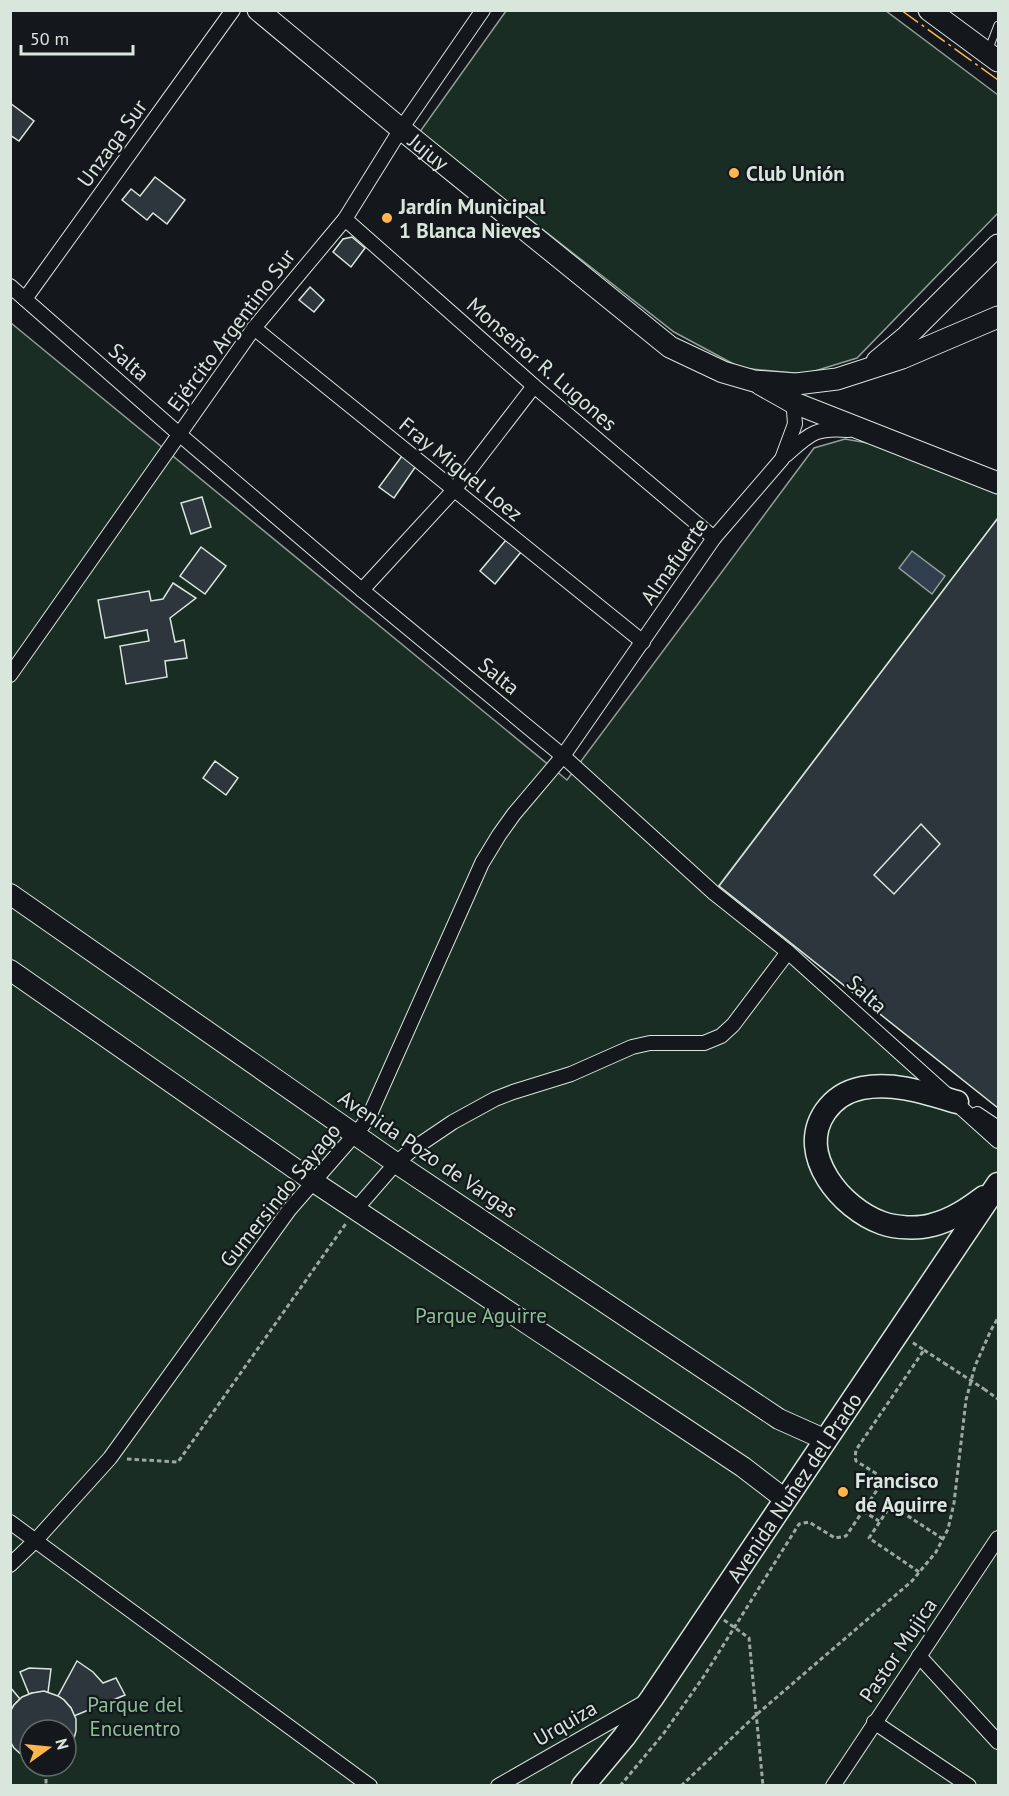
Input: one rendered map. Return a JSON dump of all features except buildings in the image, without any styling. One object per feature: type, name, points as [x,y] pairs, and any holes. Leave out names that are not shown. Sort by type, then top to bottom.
[{"type":"highway","points":[[957,1102],[900,1087],[861,1088],[845,1093],[831,1104],[822,1116],[816,1132],[816,1149],[821,1166],[829,1181],[850,1205],[862,1214],[884,1224],[907,1227],[929,1226],[946,1221],[997,1187]]},
{"type":"highway","name":"Avenida Nuñez del Prado","points":[[583,1785],[624,1737],[652,1698],[997,1187]]},
{"type":"main road","name":"Jujuy","points":[[258,10],[401,129],[670,346],[723,372],[794,393]]},
{"type":"main road","points":[[928,10],[993,56]]},
{"type":"main road","points":[[868,369],[907,336],[999,245]]},
{"type":"main road","points":[[794,393],[902,358],[999,317]]},
{"type":"main road","points":[[794,393],[865,431],[999,483]]},
{"type":"main road","name":"Avenida Pozo de Vargas","points":[[10,894],[396,1163],[779,1419],[826,1440]]},
{"type":"main road","points":[[10,970],[314,1182],[743,1467],[786,1500]]},
{"type":"street","name":"Unzaga Sur","points":[[25,299],[233,10]]},
{"type":"street","name":"Ejército Argentino Sur","points":[[10,675],[254,328],[345,219],[401,129],[483,10]]},
{"type":"street","name":"Monseñor R. Lugones","points":[[345,219],[534,386],[714,538]]},
{"type":"street","name":"Salta","points":[[10,286],[362,590],[563,756],[714,892],[788,952],[957,1102]]},
{"type":"street","name":"Fray Miguel Loez","points":[[254,328],[643,642]]},
{"type":"street","points":[[362,590],[454,490],[534,386]]},
{"type":"street","name":"Almafuerte","points":[[563,756],[714,538],[782,459],[795,424],[794,393]]},
{"type":"street","points":[[782,459],[810,434],[822,429],[865,431]]},
{"type":"street","name":"Gumersindo Sayago","points":[[10,1565],[36,1540],[110,1458],[289,1210],[355,1134],[371,1112],[482,863],[514,814],[563,756]]},
{"type":"street","points":[[357,1209],[396,1163],[413,1149],[453,1122],[486,1104],[513,1092],[571,1074],[632,1047],[650,1043],[704,1043],[721,1036],[733,1025],[788,952]]},
{"type":"street","points":[[957,1102],[999,1128]]},
{"type":"street","points":[[957,1102],[999,1141]]},
{"type":"street","points":[[10,1522],[370,1785]]},
{"type":"street","name":"Pastor Mujica","points":[[833,1785],[999,1538]]},
{"type":"street","points":[[919,1656],[999,1742]]},
{"type":"street","name":"Urquiza","points":[[498,1785],[652,1698]]},
{"type":"street","points":[[874,1722],[969,1785]]},
{"type":"lane","points":[[993,56],[999,25]]},
{"type":"path","points":[[110,1458],[178,1462],[357,1209]]},
{"type":"path","points":[[681,1785],[756,1715],[912,1581],[936,1552],[948,1530],[954,1503],[966,1400],[975,1366],[999,1318]]},
{"type":"path","points":[[898,1334],[999,1399]]},
{"type":"path","points":[[620,1785],[664,1733],[704,1676],[800,1524],[809,1522],[835,1538],[846,1536],[879,1487],[877,1474],[856,1461],[855,1450],[924,1350]]},
{"type":"path","points":[[919,1572],[869,1538],[891,1504],[943,1539]]},
{"type":"path","points":[[863,1511],[880,1522]]},
{"type":"path","points":[[711,1610],[749,1638],[762,1785]]},
{"type":"path","points":[[46,1779],[46,1785]]},
{"type":"green space","name":"Club Unión","points":[[506,11],[886,11],[998,95],[998,213],[857,358],[805,374],[741,368],[674,332],[419,133]]},
{"type":"green space","name":"Parque Aguirre","points":[[11,323],[567,780],[814,448],[845,439],[879,445],[998,491],[998,518],[714,892],[998,1149],[998,1785],[11,1785]]},
{"type":"water","points":[[912,551],[945,576],[932,594],[899,568]]},
{"type":"power","points":[[901,10],[998,80]]},
{"type":"place","name":"Club Unión","points":[[734,173]]},
{"type":"place","name":"Jardín Municipal 1 Blanca Nieves","points":[[387,218]]},
{"type":"place","name":"Francisco de Aguirre","points":[[843,1492]]},
{"type":"park label","name":"Parque del Encuentro","points":[[135,1716]]}]
